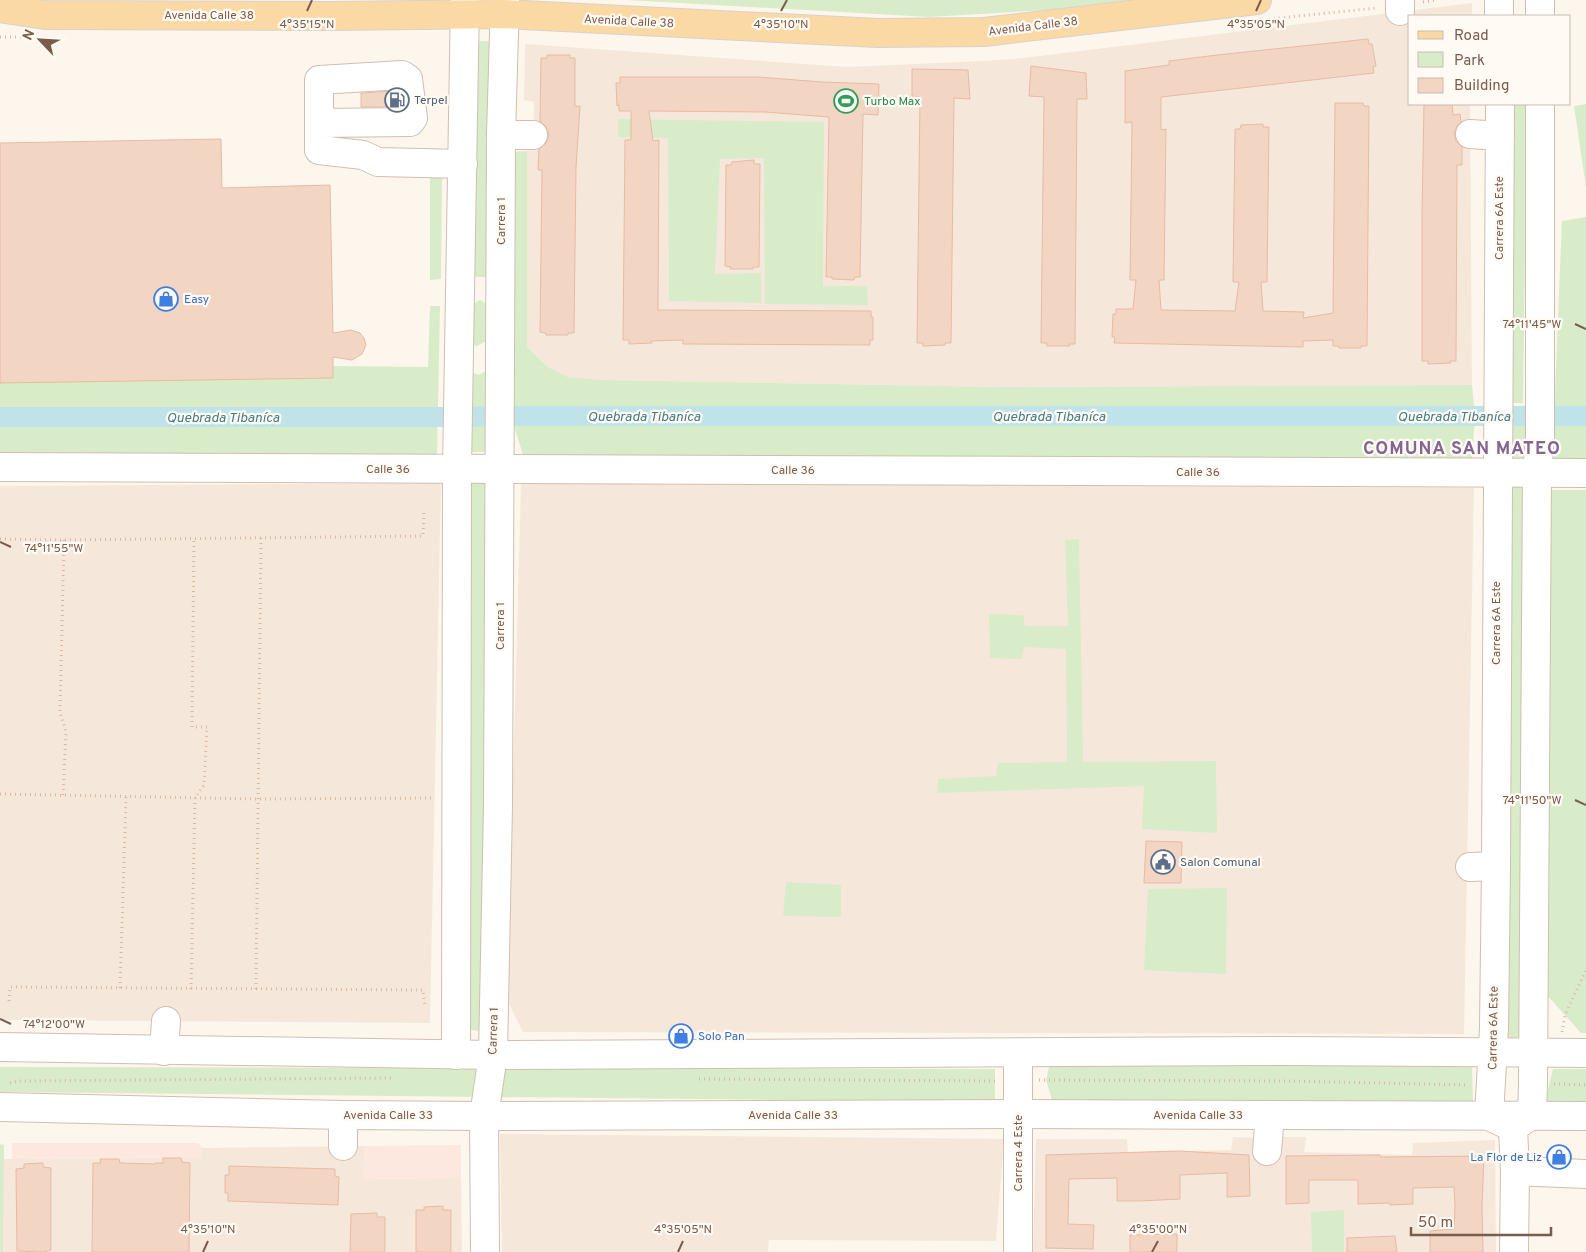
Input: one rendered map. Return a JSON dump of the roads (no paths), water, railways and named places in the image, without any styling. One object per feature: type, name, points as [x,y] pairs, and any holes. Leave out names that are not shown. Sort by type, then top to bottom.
[{"type":"main road","points":[[238,15],[325,0]]},
{"type":"main road","name":"Avenida Calle 38","points":[[0,8],[45,15],[238,15],[504,7],[878,33],[984,32],[1257,0]]},
{"type":"main road","points":[[0,19],[45,15]]},
{"type":"street","points":[[1500,0],[1500,15]]},
{"type":"street","points":[[1540,0],[1540,15]]},
{"type":"street","points":[[456,1055],[457,469],[465,7]]},
{"type":"street","name":"Carrera 1","points":[[485,1252],[484,1116],[493,1055],[505,806],[500,469],[501,135],[504,7]]},
{"type":"street","points":[[319,123],[410,122],[413,118],[408,79],[402,75],[319,80],[319,123],[319,150],[363,155],[373,150],[463,158]]},
{"type":"street","name":"Carrera 6A Este","points":[[1500,105],[1497,473],[1483,866],[1493,1053],[1492,1086],[1512,1120],[1515,1171],[1514,1252]]},
{"type":"street","name":"Carrera 6A Este","points":[[1512,1120],[1533,1083],[1537,472],[1540,438],[1540,105]]},
{"type":"street","points":[[1470,134],[1500,136]]},
{"type":"street","points":[[501,135],[533,135]]},
{"type":"street","points":[[460,293],[475,286],[486,287],[494,294],[501,309]]},
{"type":"street","points":[[460,340],[470,358],[478,359],[490,356],[501,337]]},
{"type":"street","name":"Calle 36","points":[[0,467],[99,476],[457,469],[782,477],[1586,473]]},
{"type":"street","points":[[164,1050],[166,1021]]},
{"type":"street","points":[[0,1047],[456,1055],[1018,1054],[1286,1051],[1586,1054]]},
{"type":"street","name":"Carrera 4 Este","points":[[1018,1054],[1018,1252]]},
{"type":"street","name":"Avenida Calle 33","points":[[2,1096],[342,1115],[484,1116],[725,1126],[1017,1114],[1270,1115],[1512,1120],[1586,1116]]},
{"type":"street","points":[[342,1115],[343,1146]]},
{"type":"street","points":[[1267,1151],[1270,1115]]},
{"type":"street","points":[[1515,1171],[1586,1174]]},
{"type":"waterway","name":"Quebrada Tibaníca","points":[[469,417],[489,416]]},
{"type":"waterway","name":"Quebrada Tibaníca","points":[[511,416],[1586,416]]},
{"type":"waterway","name":"Quebrada Tibaníca","points":[[0,417],[446,417]]},
{"type":"place","name":"Terpel","points":[[397,100]]},
{"type":"place","name":"Turbo Max","points":[[846,101]]},
{"type":"place","name":"Easy","points":[[166,299]]},
{"type":"place","name":"Salon Comunal","points":[[1163,862]]},
{"type":"place","name":"Solo Pan","points":[[681,1036]]},
{"type":"place","name":"La Flor de Liz","points":[[1559,1157]]},
{"type":"district","name":"COMUNA SAN MATEO","points":[[1462,448]]}]
